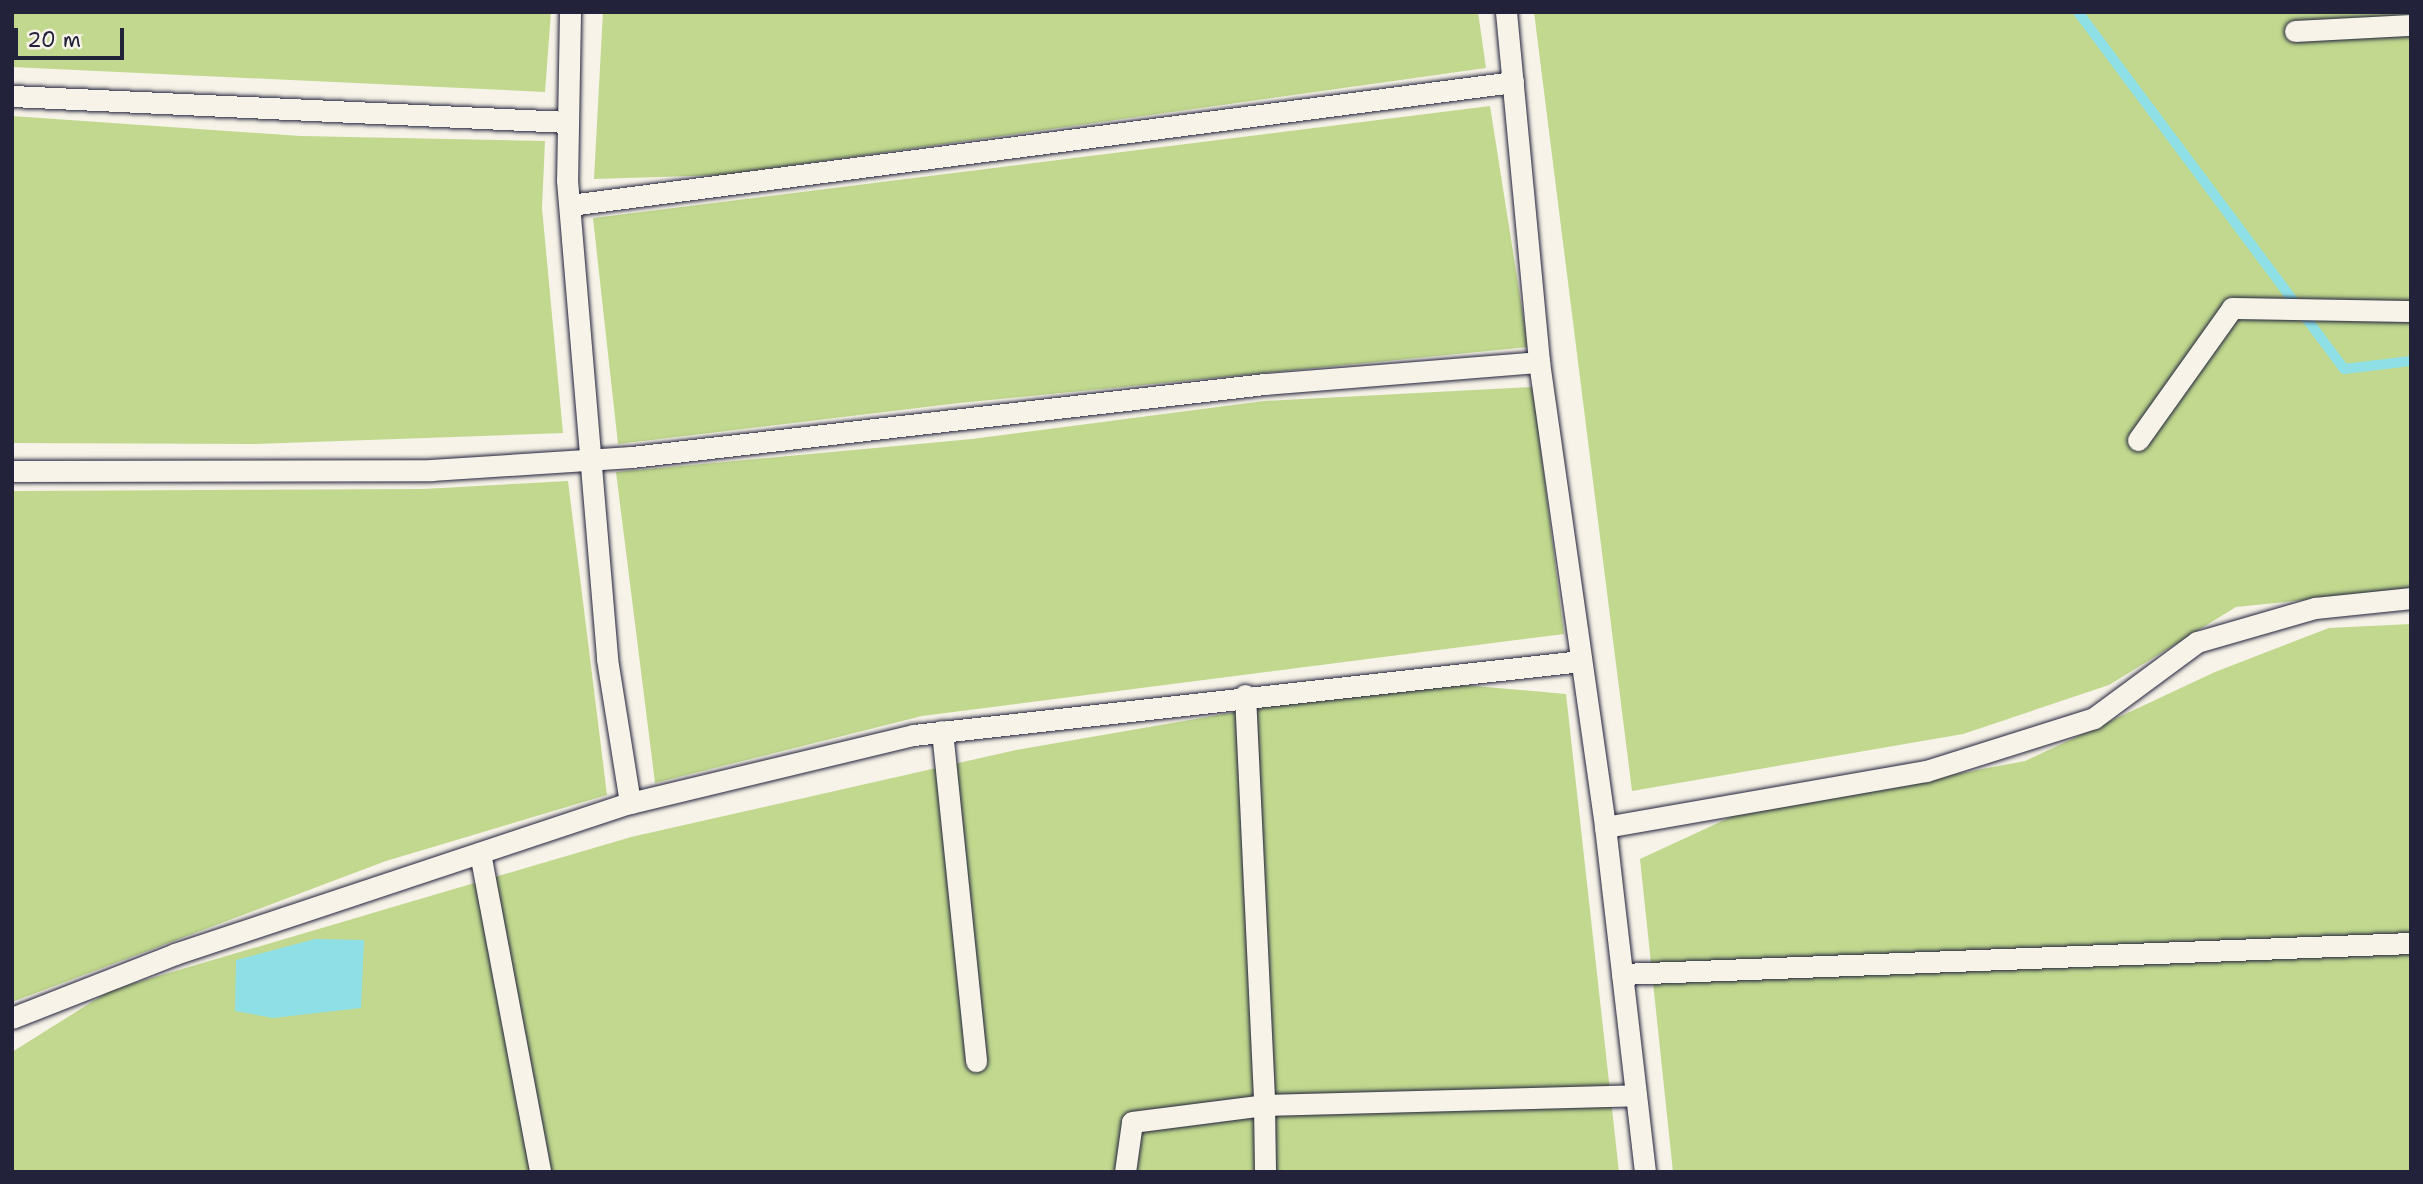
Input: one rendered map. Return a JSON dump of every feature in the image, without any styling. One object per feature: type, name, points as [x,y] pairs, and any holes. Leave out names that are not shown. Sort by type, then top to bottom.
[{"type":"lane","points":[[570,12],[567,121],[570,205],[594,459],[607,659],[630,803]]},
{"type":"lane","points":[[1506,12],[1539,362],[1605,827],[1645,1172]]},
{"type":"lane","points":[[2295,32],[2411,25]]},
{"type":"lane","points":[[570,205],[1513,82]]},
{"type":"lane","points":[[12,96],[567,121]]},
{"type":"lane","points":[[2138,440],[2232,308],[2411,312]]},
{"type":"lane","points":[[12,471],[431,470],[594,459],[1265,384],[1539,362]]},
{"type":"lane","points":[[1605,827],[1926,771],[2094,718],[2197,642],[2315,608],[2411,598]]},
{"type":"lane","points":[[12,1018],[175,954],[630,803],[942,731],[1245,695],[1581,661]]},
{"type":"lane","points":[[1245,695],[1265,1172]]},
{"type":"lane","points":[[942,731],[976,1061]]},
{"type":"lane","points":[[480,853],[540,1172]]},
{"type":"lane","points":[[1622,974],[2411,943]]},
{"type":"lane","points":[[1125,1172],[1132,1122],[1264,1105],[1636,1095]]},
{"type":"green space","points":[[12,12],[551,12],[545,92],[12,67]]},
{"type":"green space","points":[[603,12],[1478,12],[1486,68],[723,175],[594,179]]},
{"type":"green space","points":[[1534,12],[2411,12],[2411,589],[2236,607],[2109,685],[1963,734],[1632,791]]},
{"type":"green space","points":[[1490,106],[1528,347],[959,403],[618,444],[593,218]]},
{"type":"green space","points":[[12,116],[300,136],[545,141],[542,208],[563,433],[255,444],[12,443]]},
{"type":"green space","points":[[1533,387],[1564,634],[922,716],[655,783],[616,472],[972,439],[1264,401]]},
{"type":"green space","points":[[568,481],[607,795],[386,861],[12,1002],[12,491],[424,489]]},
{"type":"green space","points":[[2411,624],[2411,1172],[1673,1172],[1640,859],[1733,816],[2025,761],[2215,672],[2329,628]]},
{"type":"green space","points":[[1416,681],[1566,694],[1619,1172],[12,1172],[12,1052],[111,990],[631,837],[1016,750]]},
{"type":"water","points":[[315,939],[364,940],[361,1008],[273,1018],[235,1011],[236,960]]},
{"type":"waterway","points":[[2078,12],[2344,369],[2411,361]]}]
